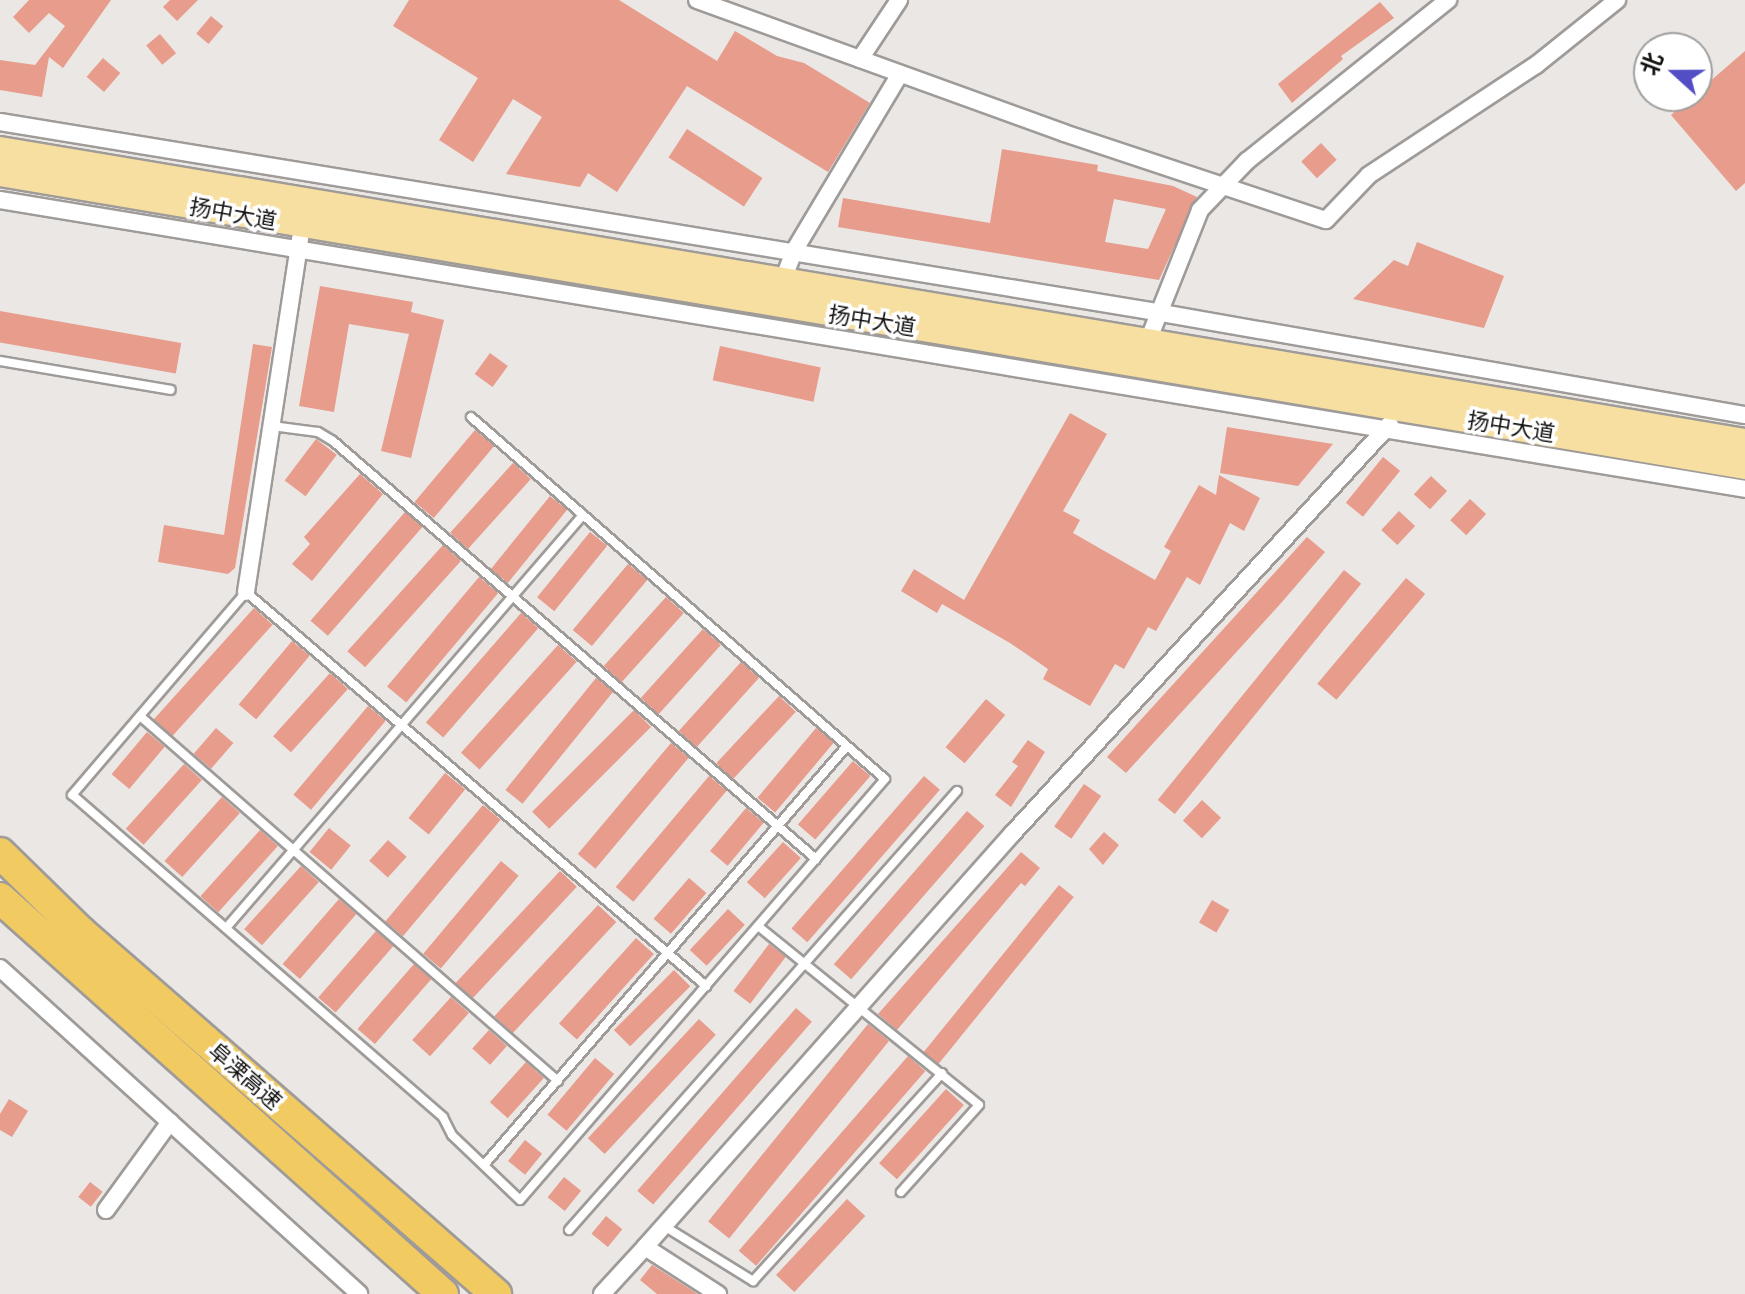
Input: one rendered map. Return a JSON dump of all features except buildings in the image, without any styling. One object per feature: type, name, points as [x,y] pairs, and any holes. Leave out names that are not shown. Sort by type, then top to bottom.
[{"type":"highway","name":"阜溧高速","points":[[0,853],[81,932],[496,1294]]},
{"type":"highway","name":"阜溧高速","points":[[0,898],[443,1294]]},
{"type":"main road","name":"扬中大道","points":[[0,150],[302,224]]},
{"type":"main road","name":"扬中大道","points":[[0,173],[302,224],[783,280],[1394,407],[1745,466]]},
{"type":"main road","name":"扬中大道","points":[[463,241],[778,306],[1144,353]]},
{"type":"main road","points":[[778,306],[783,280]]},
{"type":"main road","name":"扬中大道","points":[[1394,407],[1745,442]]},
{"type":"street","points":[[697,0],[900,74],[1326,220],[1369,175],[1536,65],[1617,0]]},
{"type":"street","points":[[860,59],[899,0]]},
{"type":"street","points":[[1144,353],[1156,312],[1200,210],[1247,161],[1448,0]]},
{"type":"street","points":[[783,280],[794,251],[900,74]]},
{"type":"street","points":[[0,122],[794,251],[1745,415]]},
{"type":"street","points":[[0,200],[302,224],[1394,407],[1745,489]]},
{"type":"street","points":[[246,592],[302,224]]},
{"type":"street","points":[[602,1294],[860,1009],[1394,407]]},
{"type":"street","points":[[0,968],[359,1294]]},
{"type":"street","points":[[106,1210],[170,1122]]},
{"type":"street","points":[[645,1247],[718,1294]]},
{"type":"lane","points":[[0,361],[171,390]]},
{"type":"lane","points":[[471,417],[885,779],[706,986],[520,1200],[452,1135],[443,1117],[72,795],[246,592],[403,723],[706,986]]},
{"type":"lane","points":[[272,426],[318,432],[333,441],[816,859]]},
{"type":"lane","points":[[226,928],[583,515]]},
{"type":"lane","points":[[140,716],[558,1081]]},
{"type":"lane","points":[[484,1165],[670,954],[847,746]]},
{"type":"lane","points":[[569,1230],[807,966],[957,791]]},
{"type":"lane","points":[[758,926],[979,1105],[901,1192]]},
{"type":"lane","points":[[664,1226],[753,1281],[942,1073]]}]
